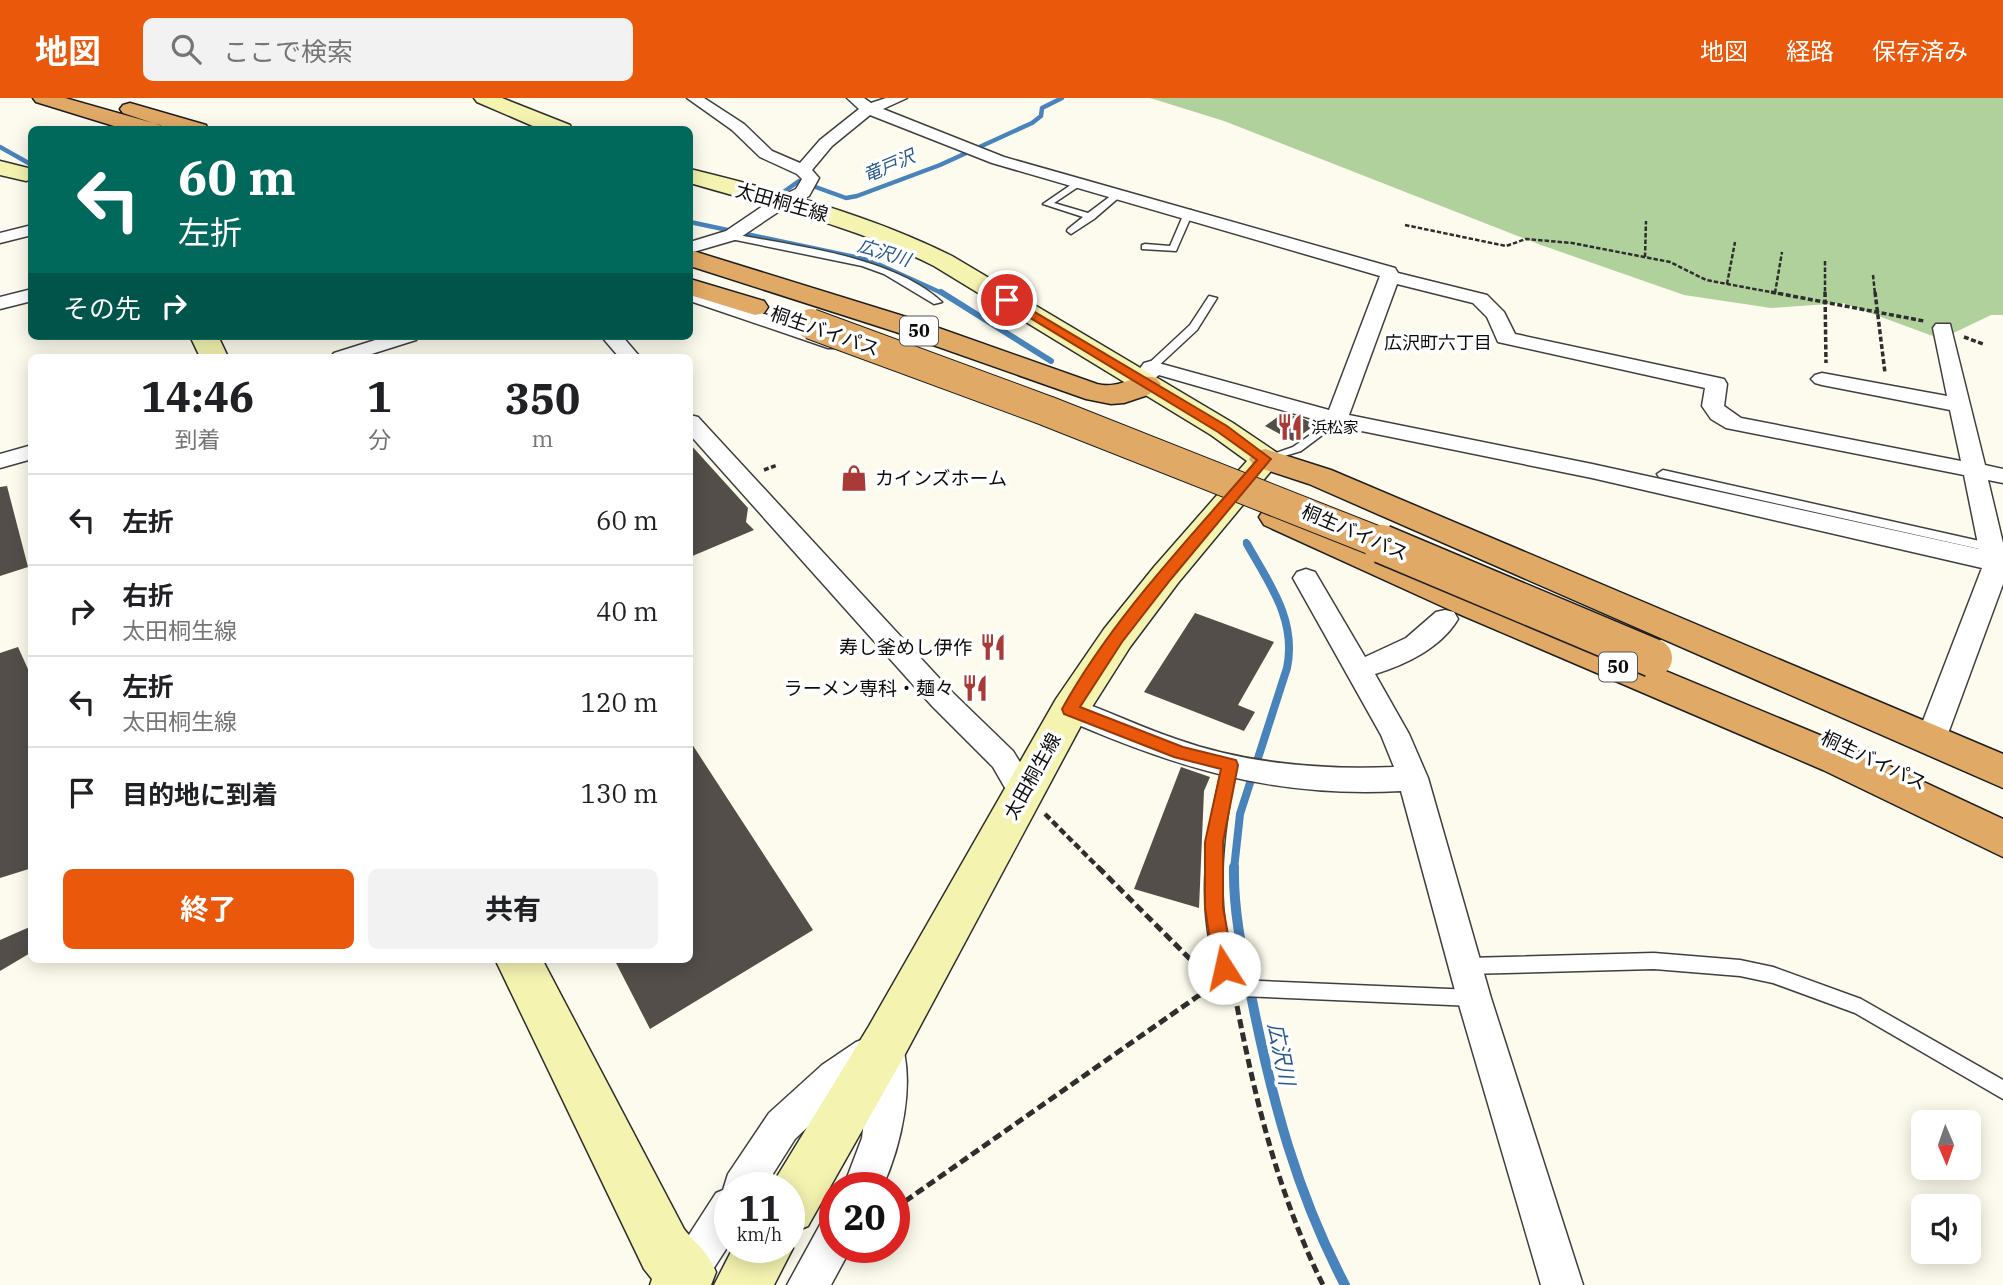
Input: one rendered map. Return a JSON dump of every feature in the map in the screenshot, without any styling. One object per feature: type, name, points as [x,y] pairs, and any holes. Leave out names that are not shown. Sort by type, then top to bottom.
[{"type":"highway","points":[[43,98],[138,126]]},
{"type":"highway","points":[[95,98],[185,126]]},
{"type":"highway","points":[[175,123],[190,126]]},
{"type":"highway","name":"50","points":[[693,259],[906,326],[1114,397],[1129,394],[1149,375]]},
{"type":"highway","name":"桐生バイパス","points":[[693,271],[1661,649],[2003,795]]},
{"type":"highway","name":"桐生バイパス","points":[[693,288],[819,319]]},
{"type":"highway","points":[[1265,459],[1320,477],[2003,772]]},
{"type":"highway","name":"50","points":[[1232,500],[1318,534],[1472,606],[1838,760],[2003,839]]},
{"type":"highway","name":"桐生バイパス","points":[[1661,649],[2003,821]]},
{"type":"main road","points":[[484,98],[552,126]]},
{"type":"main road","points":[[0,168],[28,174]]},
{"type":"main road","name":"太田桐生線","points":[[693,177],[864,227],[925,252],[1149,375],[1265,459],[1117,638],[1070,709],[886,1042],[805,1180]]},
{"type":"main road","points":[[520,963],[664,1249],[683,1278]]},
{"type":"main road","points":[[742,1285],[756,1263]]},
{"type":"street","points":[[693,247],[734,234],[803,192],[811,178],[803,170],[766,154],[738,127],[694,98]]},
{"type":"street","points":[[854,98],[869,109],[965,148],[1388,272],[1390,277],[1337,419]]},
{"type":"street","points":[[803,170],[833,137],[869,109],[900,98]]},
{"type":"street","points":[[0,238],[28,231]]},
{"type":"street","points":[[1390,277],[1480,299],[1491,308],[1505,329],[1505,338],[1716,384],[1713,406],[1719,414],[1734,423],[2003,476]]},
{"type":"street","points":[[0,303],[28,296]]},
{"type":"street","points":[[693,297],[916,372],[1102,443],[1232,500]]},
{"type":"street","points":[[1931,739],[1993,577],[1997,559],[1943,328]]},
{"type":"street","points":[[351,354],[397,340]]},
{"type":"street","points":[[615,340],[627,354]]},
{"type":"street","points":[[1149,375],[1337,419],[1997,559]]},
{"type":"street","points":[[1824,375],[1959,405]]},
{"type":"street","points":[[693,425],[942,699],[1003,759],[1023,791]]},
{"type":"street","points":[[0,461],[28,453]]},
{"type":"street","points":[[1306,578],[1395,734],[1413,778],[1470,982],[1562,1285]]},
{"type":"street","points":[[1357,668],[1390,660],[1424,640],[1445,619]]},
{"type":"street","points":[[1070,709],[1180,752],[1245,769],[1327,780],[1413,778]]},
{"type":"street","points":[[752,1172],[782,1126],[835,1077],[886,1042],[889,1080],[876,1156],[869,1172]]},
{"type":"street","points":[[683,1278],[714,1231]]},
{"type":"street","points":[[808,1285],[820,1263]]},
{"type":"lane","points":[[1078,183],[1047,204],[1091,217]]},
{"type":"lane","points":[[1071,231],[1119,194]]},
{"type":"lane","points":[[1145,247],[1173,249],[1186,218],[1191,213]]},
{"type":"lane","points":[[734,234],[864,264],[887,272],[937,302]]},
{"type":"lane","points":[[1149,375],[1194,328],[1208,310],[1212,298]]},
{"type":"lane","points":[[1265,459],[1297,449],[1337,419]]},
{"type":"lane","points":[[1663,474],[1997,559]]},
{"type":"lane","points":[[1245,769],[1214,842],[1213,878],[1218,938],[1224,968],[1235,987],[1259,989],[1470,982],[1654,961],[1740,968],[1773,975],[1861,1007],[2003,1090]]},
{"type":"path","points":[[1644,257],[1646,221]]},
{"type":"path","points":[[1405,225],[1506,246],[1526,239],[1549,241],[1670,262],[1706,280],[1923,321],[1983,344]]},
{"type":"path","points":[[1727,284],[1735,242]]},
{"type":"path","points":[[1775,293],[1782,252]]},
{"type":"path","points":[[1824,375],[1825,261]]},
{"type":"path","points":[[1873,275],[1886,381]]},
{"type":"path","points":[[1023,791],[1200,972],[1235,987]]},
{"type":"path","points":[[910,1198],[1198,996],[1235,987]]},
{"type":"path","points":[[1235,987],[1276,1178],[1307,1256],[1323,1285]]},
{"type":"green space","points":[[1150,98],[2003,98],[2003,315],[1991,315],[1941,339],[1843,303],[1771,308],[1684,295],[1541,245],[1224,121]]},
{"type":"building","points":[[1283,413],[1315,425],[1293,441],[1265,426]]},
{"type":"building","points":[[693,447],[748,508],[746,522],[754,530],[693,556]]},
{"type":"building","points":[[7,486],[28,567],[0,576],[0,487]]},
{"type":"building","points":[[1195,613],[1274,642],[1238,705],[1255,712],[1244,731],[1144,692]]},
{"type":"building","points":[[18,647],[28,669],[28,869],[0,878],[0,653]]},
{"type":"building","points":[[693,746],[813,930],[650,1029],[616,963],[693,963]]},
{"type":"building","points":[[1181,767],[1210,777],[1204,791],[1199,908],[1134,889]]},
{"type":"building","points":[[28,928],[28,954],[0,971],[0,940]]},
{"type":"waterway","name":"竜戸沢","points":[[775,198],[799,181],[846,198],[857,196],[940,165],[1032,123],[1041,116],[1042,108],[1062,98]]},
{"type":"waterway","name":"広沢川","points":[[0,147],[28,163]]},
{"type":"waterway","name":"広沢川","points":[[693,223],[869,260],[944,294]]},
{"type":"waterway","name":"広沢川","points":[[941,292],[1051,361]]},
{"type":"waterway","name":"広沢川","points":[[1234,869],[1240,814],[1287,668],[1289,650],[1285,618],[1272,588],[1247,544]]},
{"type":"waterway","name":"広沢川","points":[[1234,869],[1235,901],[1242,950],[1278,1110],[1313,1216],[1345,1285]]},
{"type":"place","name":"浜松家","points":[[1290,427]]},
{"type":"place","name":"カインズホーム","points":[[854,478]]},
{"type":"place","name":"寿し釜めし伊作","points":[[993,647]]},
{"type":"place","name":"ラーメン専科・麺々","points":[[975,688]]},
{"type":"district","name":"広沢町六丁目","points":[[1438,343]]},
{"type":"route","points":[[1007,300],[1222,429],[1265,459],[1166,575],[1117,638],[1070,709],[1180,752],[1230,765],[1214,842],[1214,907],[1224,968]]}]
